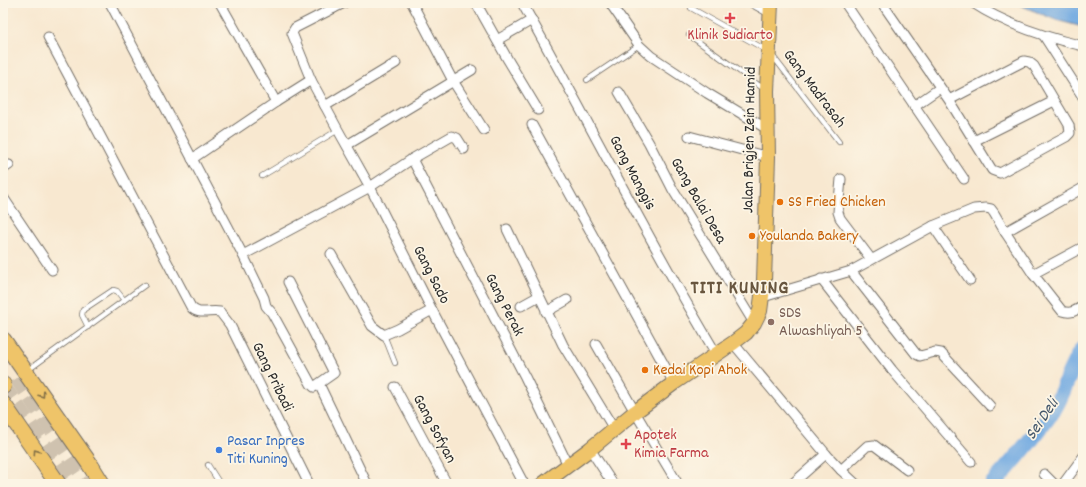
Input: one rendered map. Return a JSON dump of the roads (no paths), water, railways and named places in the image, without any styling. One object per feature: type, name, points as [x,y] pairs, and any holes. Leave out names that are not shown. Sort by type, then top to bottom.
[{"type":"highway","points":[[3,340],[12,380]]},
{"type":"highway","points":[[3,358],[12,380],[89,463],[102,484]]},
{"type":"highway","points":[[3,404],[58,484]]},
{"type":"main road","name":"Jalan Brigjen Zein Hamid","points":[[543,484],[674,383],[734,343],[746,333],[754,323],[760,311],[764,281],[771,8]]},
{"type":"street","points":[[110,3],[244,255],[264,298],[266,306],[314,387],[332,376],[334,373],[288,282]]},
{"type":"street","points":[[220,3],[276,102]]},
{"type":"street","points":[[333,6],[344,3]]},
{"type":"street","points":[[412,3],[453,81],[484,130]]},
{"type":"street","points":[[476,3],[538,110]]},
{"type":"street","name":"Gang Manggis","points":[[522,3],[587,119],[653,244],[717,355]]},
{"type":"street","points":[[610,3],[639,45],[657,60],[707,94],[767,129]]},
{"type":"street","points":[[753,3],[771,8]]},
{"type":"street","points":[[845,3],[964,179]]},
{"type":"street","points":[[882,3],[949,100],[992,170],[1000,173],[1066,137],[1070,133],[1069,126],[1034,66],[1029,62],[1024,61],[949,100]]},
{"type":"street","points":[[973,3],[985,11],[1044,36],[1083,46]]},
{"type":"street","name":"Gang Sado","points":[[333,6],[293,30],[292,34],[311,80],[370,187],[432,310],[524,484]]},
{"type":"street","points":[[497,40],[532,20]]},
{"type":"street","points":[[1044,36],[1083,97]]},
{"type":"street","name":"Gang Pribadi","points":[[48,37],[192,307],[195,311],[200,312],[220,312],[230,324],[309,484]]},
{"type":"street","points":[[325,106],[396,63]]},
{"type":"street","points":[[347,145],[472,70]]},
{"type":"street","points":[[192,159],[311,80]]},
{"type":"street","points":[[914,106],[940,88]]},
{"type":"street","name":"Gang Balai Desa","points":[[619,92],[649,143],[673,190],[754,323]]},
{"type":"street","points":[[974,141],[1054,101]]},
{"type":"street","points":[[532,125],[674,383]]},
{"type":"street","points":[[244,255],[370,187],[412,159],[452,136],[457,138],[464,149]]},
{"type":"street","points":[[689,136],[768,157]]},
{"type":"street","name":"Gang Perak","points":[[412,159],[521,370],[568,465]]},
{"type":"street","points":[[841,179],[838,212],[840,218],[871,259]]},
{"type":"street","points":[[1005,232],[1083,188]]},
{"type":"street","points":[[3,197],[52,270]]},
{"type":"street","points":[[763,297],[851,271],[933,226],[974,209],[986,208],[994,213],[1033,274],[1062,310],[1068,313],[1083,306]]},
{"type":"street","points":[[933,226],[970,280]]},
{"type":"street","points":[[507,229],[563,345],[614,429]]},
{"type":"street","points":[[1033,274],[1083,246]]},
{"type":"street","points":[[331,254],[372,326],[384,335],[432,310]]},
{"type":"street","points":[[851,271],[916,354],[920,356],[935,352],[941,353],[990,406]]},
{"type":"street","points":[[821,279],[892,370],[971,462]]},
{"type":"street","points":[[521,306],[539,296]]},
{"type":"street","points":[[546,312],[567,300]]},
{"type":"street","points":[[734,343],[826,454],[856,484]]},
{"type":"street","points":[[596,344],[678,484]]},
{"type":"street","points":[[319,384],[367,484]]},
{"type":"street","name":"Gang Sofyan","points":[[395,387],[447,484]]},
{"type":"street","points":[[841,470],[870,445],[874,445],[907,470]]},
{"type":"street","points":[[590,449],[613,484]]},
{"type":"street","points":[[792,484],[826,454]]},
{"type":"street","points":[[1063,484],[1083,457]]},
{"type":"street","points":[[1044,474],[1054,484]]},
{"type":"lane","points":[[691,8],[770,52]]},
{"type":"lane","points":[[688,35],[768,91]]},
{"type":"lane","points":[[587,80],[639,45]]},
{"type":"lane","name":"Gang Madrasah","points":[[770,52],[839,142]]},
{"type":"lane","points":[[262,176],[338,130]]},
{"type":"lane","points":[[12,380],[145,285]]},
{"type":"lane","points":[[88,327],[82,315],[83,310],[113,290],[117,292],[124,300]]},
{"type":"lane","points":[[384,335],[395,363]]},
{"type":"lane","points":[[208,465],[220,484]]},
{"type":"water","points":[[1015,3],[1072,3],[1083,6],[1083,27],[1056,20]]},
{"type":"waterway","name":"Sei Deli","points":[[993,484],[1024,448],[1053,410],[1074,363],[1083,349]]},
{"type":"tunnel","points":[[17,378],[89,484]]},
{"type":"tunnel","points":[[3,386],[71,484]]},
{"type":"place","name":"Klinik Sudiarto","points":[[730,18]]},
{"type":"place","name":"SS Fried Chicken","points":[[780,202]]},
{"type":"place","name":"Youlanda Bakery","points":[[752,236]]},
{"type":"place","name":"SDS Alwashliyah 5","points":[[771,322]]},
{"type":"place","name":"Kedai Kopi Ahok","points":[[645,370]]},
{"type":"place","name":"Apotek Kimia Farma","points":[[626,444]]},
{"type":"place","name":"Pasar Inpres Titi Kuning","points":[[219,450]]},
{"type":"district","name":"TITI KUNING","points":[[740,289]]}]
